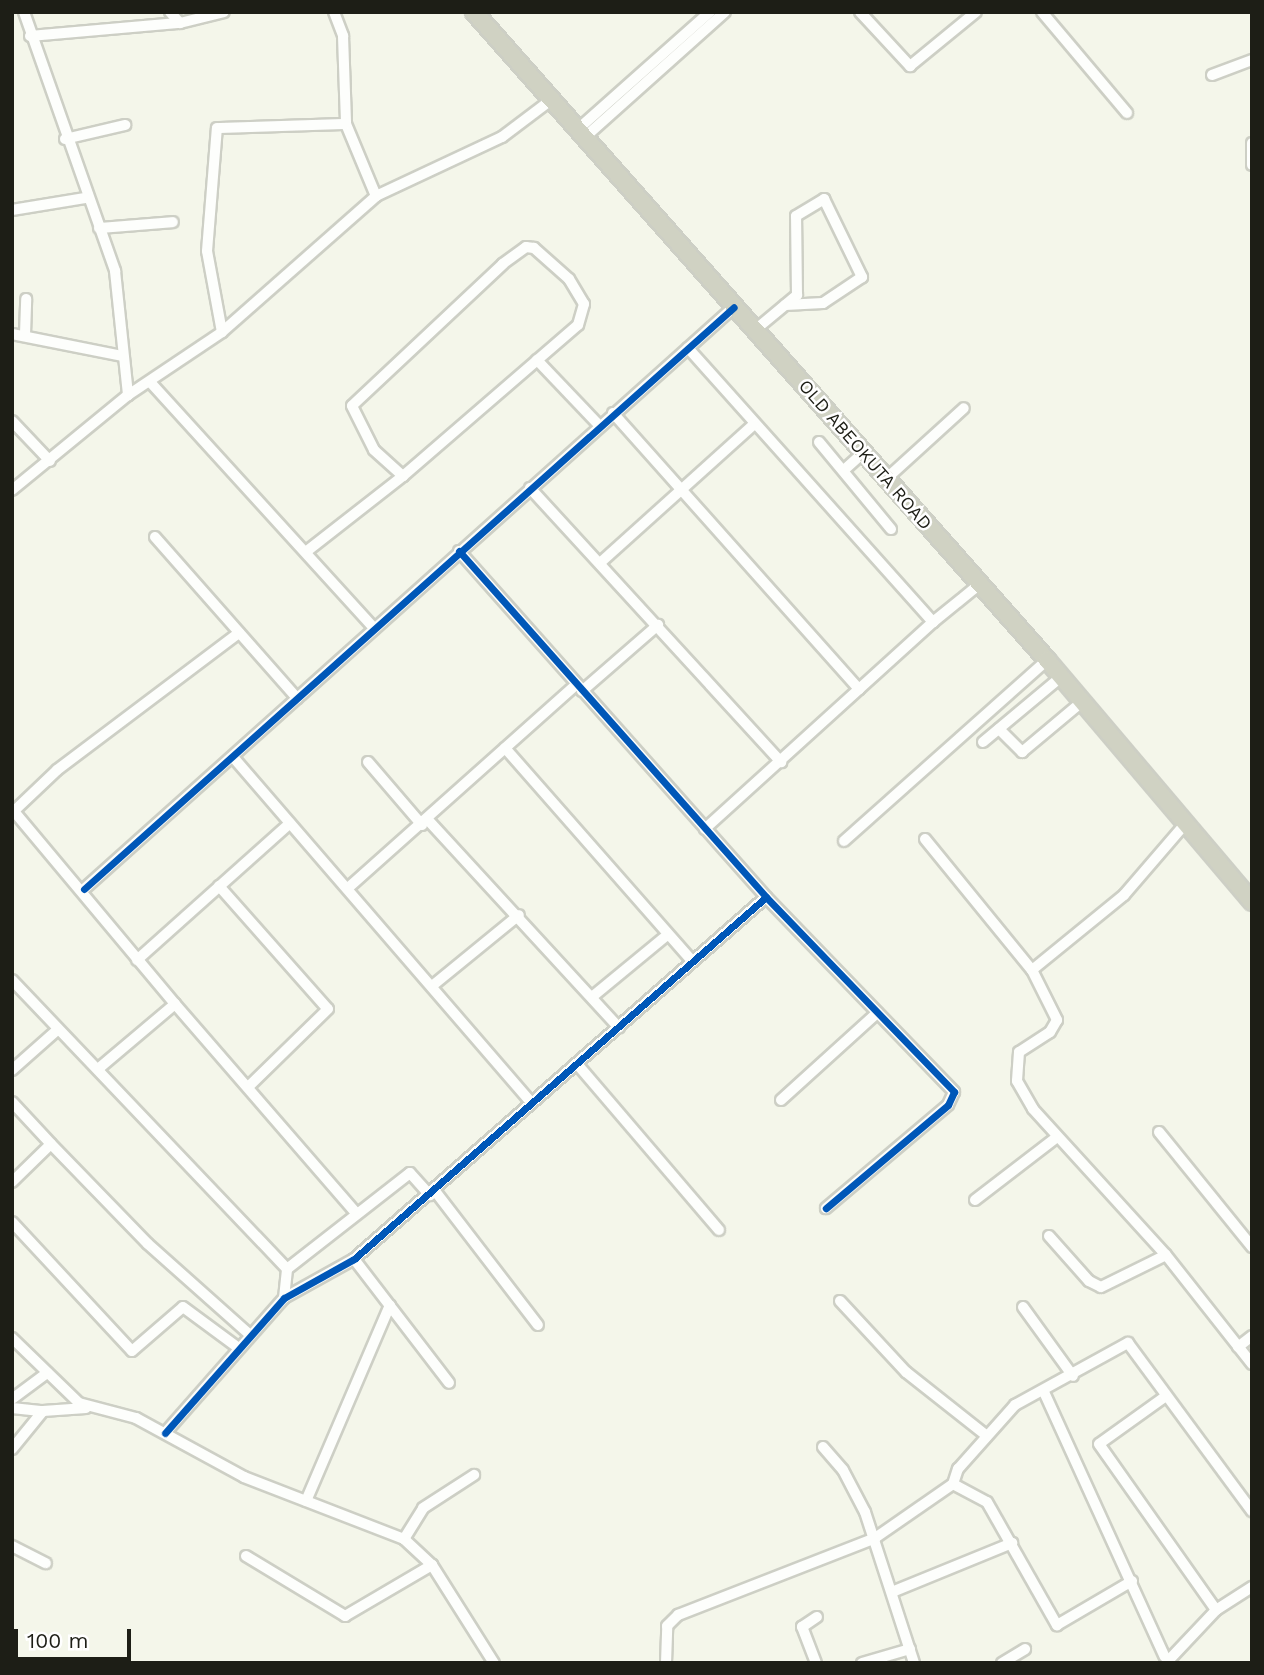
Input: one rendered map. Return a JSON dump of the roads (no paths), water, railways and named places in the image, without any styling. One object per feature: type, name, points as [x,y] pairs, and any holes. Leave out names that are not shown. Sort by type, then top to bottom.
[{"type":"highway","name":"OLD ABEOKUTA ROAD","points":[[474,12],[1083,701],[1252,902]]},
{"type":"street","points":[[24,12],[85,198],[116,271],[122,356],[128,395]]},
{"type":"street","points":[[170,12],[180,23]]},
{"type":"street","points":[[30,36],[180,23],[224,12]]},
{"type":"street","points":[[334,12],[343,36],[346,124],[376,196]]},
{"type":"street","points":[[580,134],[710,12]]},
{"type":"street","points":[[580,134],[725,12]]},
{"type":"street","points":[[860,12],[911,66],[976,12]]},
{"type":"street","points":[[1042,12],[1127,113]]},
{"type":"street","points":[[1212,75],[1252,60]]},
{"type":"street","points":[[12,490],[128,395],[152,383],[222,332],[376,196],[510,133],[551,100]]},
{"type":"street","points":[[222,332],[207,251],[217,128],[346,124]]},
{"type":"street","points":[[65,139],[125,125]]},
{"type":"street","points":[[1252,143],[1252,165]]},
{"type":"street","points":[[12,210],[85,198]]},
{"type":"street","points":[[755,330],[785,305],[800,285],[796,216],[824,199],[862,277],[823,303],[785,305]]},
{"type":"street","points":[[99,228],[173,222]]},
{"type":"street","points":[[307,551],[402,476],[578,325],[585,312],[569,279],[534,248],[526,247],[352,406],[374,450],[402,476]]},
{"type":"street","points":[[25,334],[26,299]]},
{"type":"street","points":[[84,888],[233,757],[598,424],[734,307]]},
{"type":"street","points":[[12,334],[25,334],[122,356]]},
{"type":"street","points":[[688,348],[753,425],[933,622]]},
{"type":"street","points":[[537,359],[598,424]]},
{"type":"street","points":[[152,383],[374,628]]},
{"type":"street","points":[[886,479],[964,408]]},
{"type":"street","points":[[613,413],[859,689]]},
{"type":"street","points":[[12,421],[50,461]]},
{"type":"street","points":[[601,562],[753,425]]},
{"type":"street","points":[[819,442],[891,529]]},
{"type":"street","points":[[844,470],[863,453]]},
{"type":"street","points":[[530,488],[601,562],[781,762]]},
{"type":"street","points":[[155,537],[297,698]]},
{"type":"street","points":[[459,551],[766,897],[955,1097],[826,1208]]},
{"type":"street","points":[[705,829],[933,622],[979,584]]},
{"type":"street","points":[[348,888],[505,748],[658,625]]},
{"type":"street","points":[[239,633],[57,770],[13,810],[84,888],[138,960],[355,1212]]},
{"type":"street","points":[[844,841],[1047,660]]},
{"type":"street","points":[[983,742],[1061,677]]},
{"type":"street","points":[[999,729],[1022,752],[1083,701]]},
{"type":"street","points":[[505,748],[666,936],[692,961]]},
{"type":"street","points":[[233,757],[532,1103]]},
{"type":"street","points":[[368,762],[495,895],[519,915],[619,1028]]},
{"type":"street","points":[[138,960],[290,824]]},
{"type":"street","points":[[1032,970],[1124,895],[1185,824]]},
{"type":"street","points":[[925,839],[1032,970],[1058,1020],[1019,1052],[1015,1069],[1033,1109],[1166,1255],[1252,1364]]},
{"type":"street","points":[[219,886],[328,1009],[249,1086]]},
{"type":"street","points":[[164,1433],[248,1333],[284,1298],[354,1258],[433,1193],[766,897]]},
{"type":"street","points":[[432,986],[519,915]]},
{"type":"street","points":[[592,997],[666,936]]},
{"type":"street","points":[[12,980],[287,1269]]},
{"type":"street","points":[[98,1069],[176,1003]]},
{"type":"street","points":[[781,1100],[877,1013]]},
{"type":"street","points":[[12,1070],[57,1030]]},
{"type":"street","points":[[578,1065],[719,1230]]},
{"type":"street","points":[[12,1102],[148,1244],[248,1333]]},
{"type":"street","points":[[1159,1132],[1252,1247]]},
{"type":"street","points":[[975,1200],[1057,1137]]},
{"type":"street","points":[[12,1182],[51,1144]]},
{"type":"street","points":[[284,1298],[287,1269],[355,1212],[410,1173],[433,1193],[538,1325]]},
{"type":"street","points":[[12,1222],[132,1351],[183,1307],[237,1347]]},
{"type":"street","points":[[1048,1236],[1090,1282],[1101,1287],[1166,1255]]},
{"type":"street","points":[[354,1258],[449,1383]]},
{"type":"street","points":[[840,1301],[906,1372],[987,1436]]},
{"type":"street","points":[[306,1502],[390,1305]]},
{"type":"street","points":[[1023,1307],[1073,1376]]},
{"type":"street","points":[[1238,1347],[1252,1336]]},
{"type":"street","points":[[12,1338],[70,1396],[93,1408]]},
{"type":"street","points":[[666,1663],[667,1626],[678,1615],[875,1538],[953,1484],[958,1469],[1014,1405],[1044,1392],[1128,1343],[1252,1511]]},
{"type":"street","points":[[12,1399],[47,1373]]},
{"type":"street","points":[[1044,1392],[1167,1660],[1216,1610],[1252,1587]]},
{"type":"street","points":[[1166,1396],[1099,1444],[1216,1610]]},
{"type":"street","points":[[12,1408],[43,1411],[93,1408],[126,1414],[244,1477],[404,1539],[432,1565],[494,1663]]},
{"type":"street","points":[[12,1449],[43,1411]]},
{"type":"street","points":[[823,1447],[844,1470],[875,1538],[914,1663]]},
{"type":"street","points":[[404,1539],[423,1508],[474,1475]]},
{"type":"street","points":[[953,1484],[988,1502],[1057,1625],[1132,1581]]},
{"type":"street","points":[[892,1592],[1012,1543]]},
{"type":"street","points":[[12,1546],[46,1563]]},
{"type":"street","points":[[246,1556],[345,1616],[432,1565]]},
{"type":"street","points":[[816,1663],[802,1628],[817,1617]]},
{"type":"street","points":[[862,1663],[910,1649]]},
{"type":"street","points":[[1002,1663],[1025,1649]]}]
